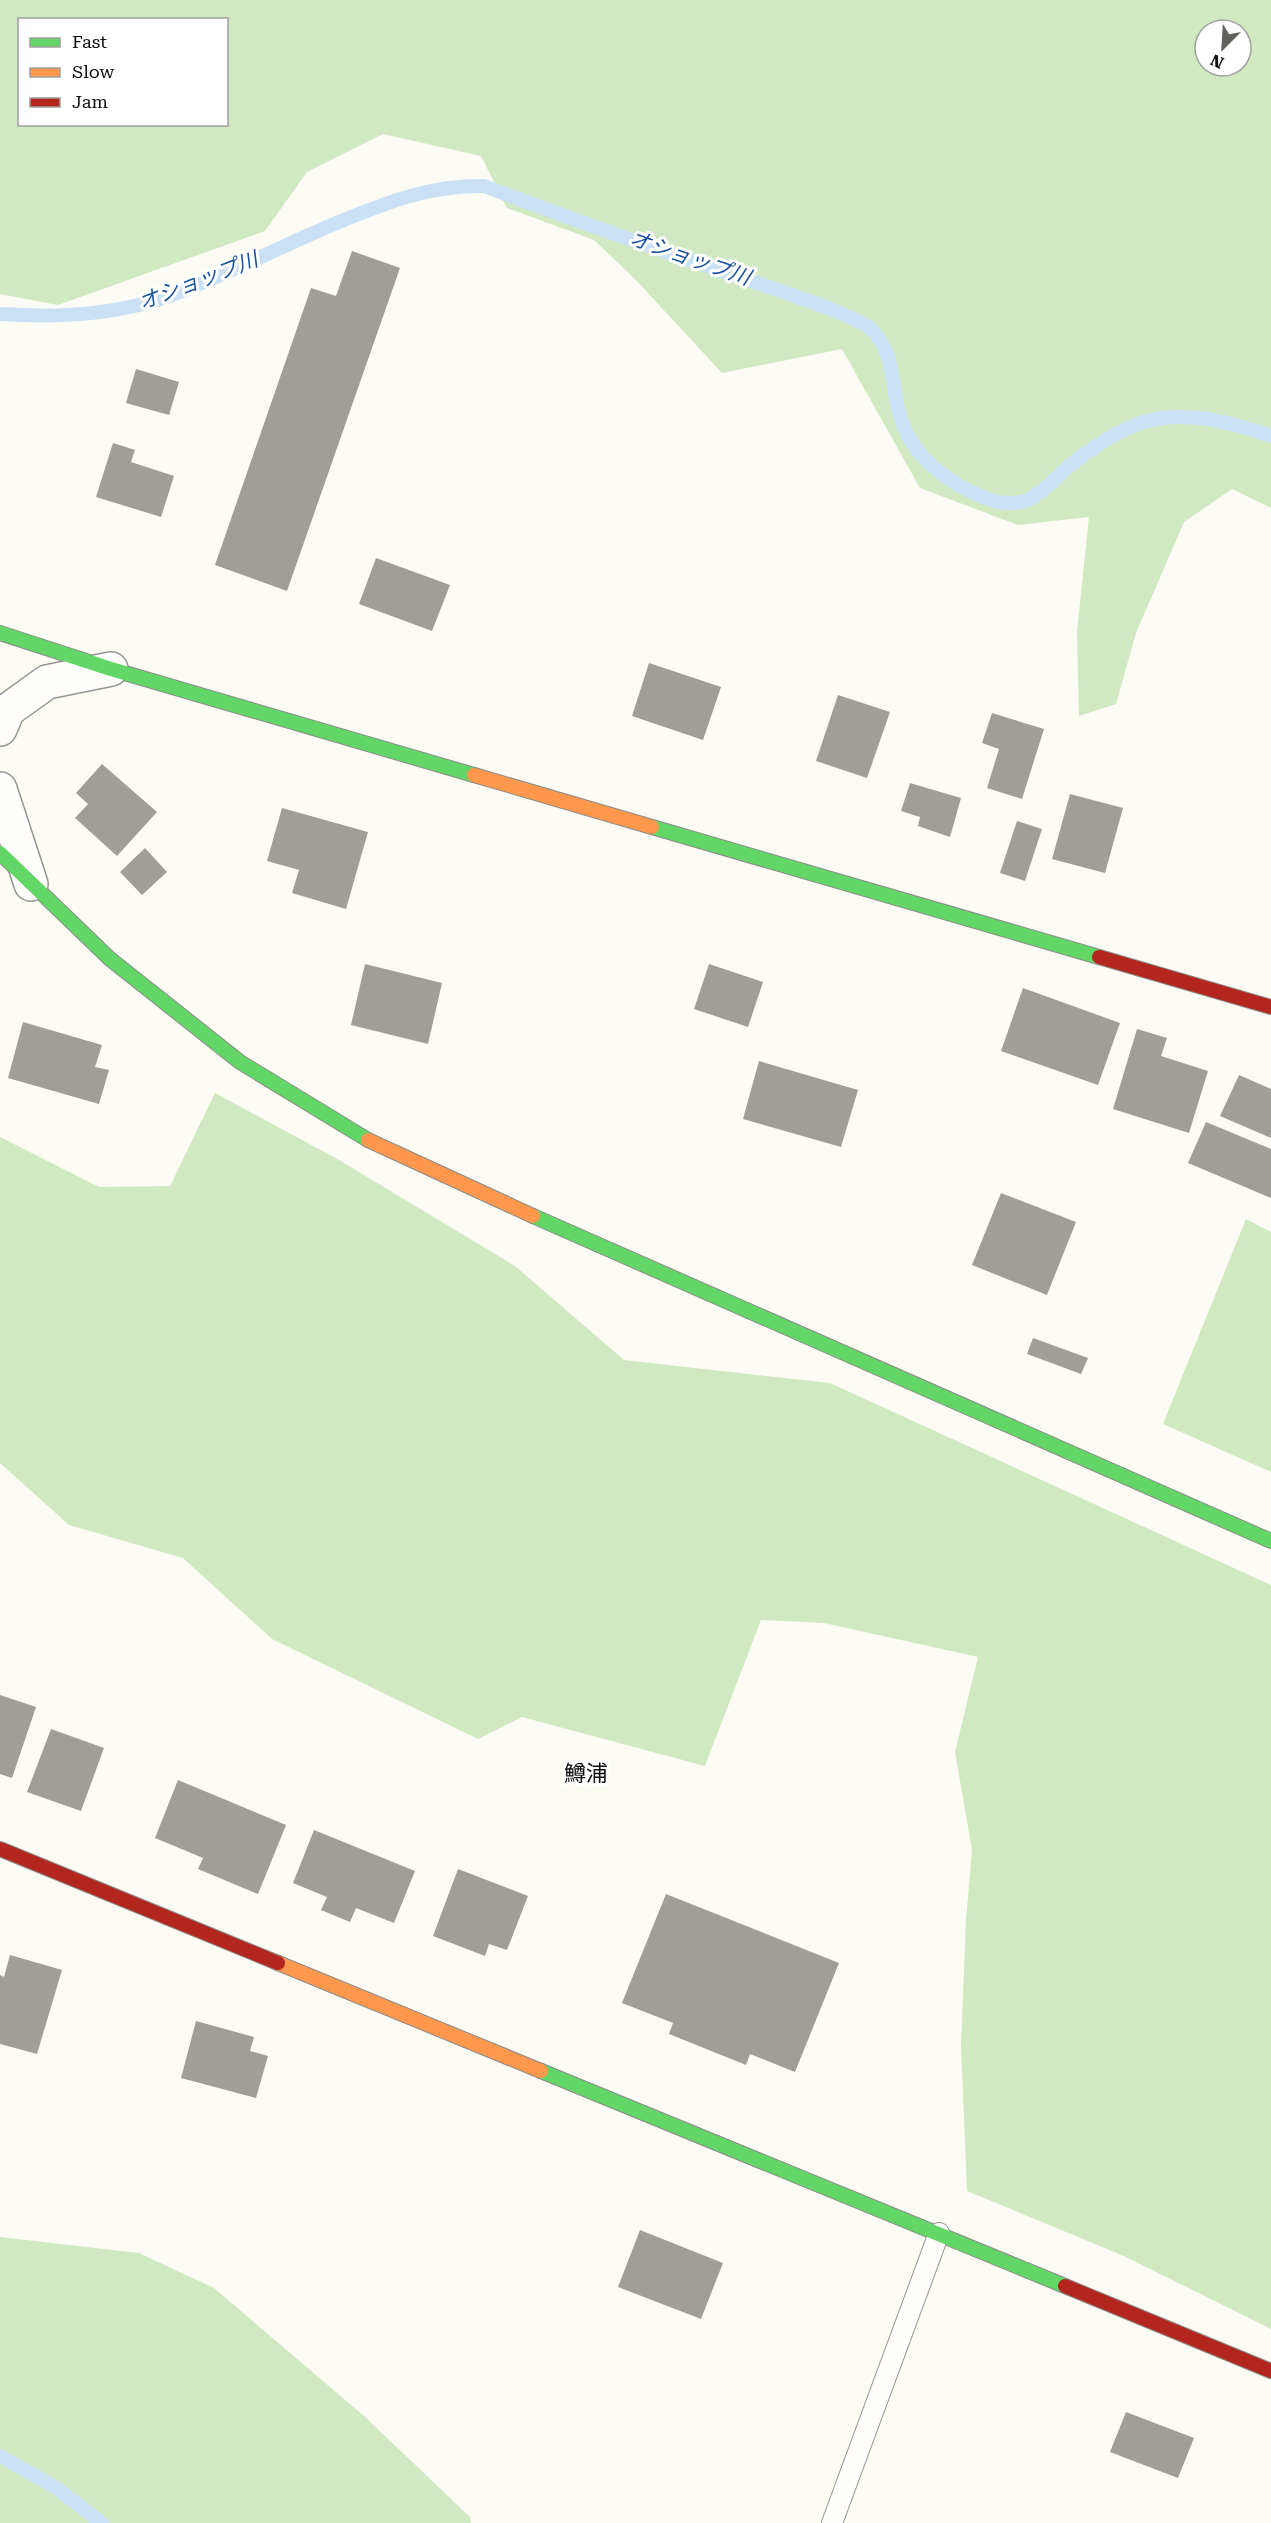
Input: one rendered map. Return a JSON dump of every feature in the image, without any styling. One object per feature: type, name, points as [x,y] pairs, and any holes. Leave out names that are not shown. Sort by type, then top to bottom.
[{"type":"street","points":[[0,633],[111,669],[1271,1007]]},
{"type":"street","points":[[0,729],[8,710],[47,682],[111,669]]},
{"type":"street","points":[[0,789],[31,884]]},
{"type":"street","points":[[0,853],[110,959],[240,1062],[374,1144],[1271,1541]]},
{"type":"street","points":[[0,1849],[1271,2371]]},
{"type":"lane","points":[[832,2523],[939,2233]]},
{"type":"green space","points":[[0,0],[1271,0],[1271,508],[1232,489],[1184,522],[1136,633],[1116,704],[1079,716],[1077,632],[1089,517],[1018,525],[920,488],[842,349],[722,373],[635,279],[594,240],[507,208],[481,156],[383,134],[307,172],[265,231],[58,305],[0,294]]},
{"type":"green space","points":[[215,1093],[339,1160],[515,1266],[624,1360],[830,1383],[1271,1585],[1271,2329],[1124,2256],[967,2191],[961,2045],[966,1920],[972,1850],[955,1752],[978,1657],[824,1623],[761,1620],[705,1766],[522,1717],[478,1739],[272,1639],[183,1558],[69,1525],[0,1463],[0,1137],[99,1187],[170,1186]]},
{"type":"green space","points":[[1246,1219],[1271,1232],[1271,1472],[1163,1424]]},
{"type":"green space","points":[[0,2237],[139,2253],[214,2288],[364,2416],[470,2517],[471,2523],[0,2523]]},
{"type":"building","points":[[352,251],[400,268],[287,591],[215,565],[311,288],[336,296]]},
{"type":"building","points":[[136,369],[179,382],[169,415],[126,403]]},
{"type":"building","points":[[113,443],[135,450],[131,462],[174,476],[161,517],[96,497]]},
{"type":"building","points":[[376,558],[450,585],[432,631],[359,604]]},
{"type":"building","points":[[649,663],[721,687],[703,740],[632,716]]},
{"type":"building","points":[[838,695],[890,712],[867,778],[816,761]]},
{"type":"building","points":[[992,713],[1044,729],[1022,799],[987,788],[999,749],[982,743]]},
{"type":"building","points":[[102,764],[157,812],[117,856],[75,818],[88,804],[76,793]]},
{"type":"building","points":[[910,783],[961,798],[950,837],[918,826],[920,817],[901,811]]},
{"type":"building","points":[[1070,794],[1123,808],[1105,873],[1052,859]]},
{"type":"building","points":[[282,808],[368,832],[346,909],[292,893],[299,870],[267,861]]},
{"type":"building","points":[[1017,821],[1042,829],[1025,881],[1000,873]]},
{"type":"building","points":[[145,848],[167,872],[142,895],[120,872]]},
{"type":"building","points":[[365,964],[442,983],[428,1044],[351,1025]]},
{"type":"building","points":[[709,964],[763,982],[748,1027],[694,1009]]},
{"type":"building","points":[[1023,988],[1120,1023],[1098,1085],[1001,1051]]},
{"type":"building","points":[[23,1022],[102,1045],[95,1067],[109,1070],[99,1104],[8,1078]]},
{"type":"building","points":[[1137,1029],[1167,1038],[1161,1056],[1208,1071],[1189,1133],[1113,1109]]},
{"type":"building","points":[[759,1061],[858,1090],[841,1147],[743,1119]]},
{"type":"building","points":[[1239,1075],[1271,1089],[1271,1138],[1220,1116]]},
{"type":"building","points":[[1206,1122],[1271,1149],[1271,1198],[1188,1163]]},
{"type":"building","points":[[1001,1193],[1076,1222],[1047,1295],[972,1265]]},
{"type":"building","points":[[1033,1338],[1088,1358],[1081,1374],[1027,1354]]},
{"type":"building","points":[[0,1695],[36,1707],[12,1778],[0,1774]]},
{"type":"building","points":[[51,1729],[104,1748],[81,1811],[27,1792]]},
{"type":"building","points":[[178,1780],[286,1825],[258,1894],[198,1869],[203,1858],[155,1838]]},
{"type":"building","points":[[314,1830],[415,1871],[394,1923],[356,1908],[350,1922],[321,1910],[327,1897],[293,1883]]},
{"type":"building","points":[[458,1869],[528,1896],[507,1950],[489,1944],[485,1956],[433,1936]]},
{"type":"building","points":[[666,1894],[839,1963],[795,2072],[750,2054],[746,2065],[669,2034],[673,2023],[622,2003]]},
{"type":"building","points":[[10,1955],[62,1970],[37,2054],[0,2044],[0,1975],[4,1977]]},
{"type":"building","points":[[196,2021],[254,2037],[250,2051],[268,2056],[256,2098],[181,2078]]},
{"type":"building","points":[[640,2230],[723,2263],[701,2319],[618,2287]]},
{"type":"building","points":[[1126,2412],[1194,2438],[1178,2478],[1110,2452]]},
{"type":"waterway","name":"オショップ川","points":[[0,314],[68,315],[136,306],[200,284],[319,230],[392,202],[445,188],[484,186],[806,300],[867,326],[879,338],[888,358],[899,412],[912,443],[922,456],[947,477],[991,500],[1009,503],[1028,500],[1076,460],[1103,442],[1121,431],[1157,419],[1174,417],[1207,419],[1271,436]]},
{"type":"waterway","points":[[0,2456],[55,2487],[102,2523]]},
{"type":"traffic: fast","points":[[0,633],[111,669],[474,775]]},
{"type":"traffic: fast","points":[[652,827],[1099,957]]},
{"type":"traffic: fast","points":[[0,853],[110,959],[240,1062],[368,1140]]},
{"type":"traffic: fast","points":[[533,1216],[1271,1541]]},
{"type":"traffic: fast","points":[[541,2071],[1065,2286]]},
{"type":"traffic: slow","points":[[474,775],[652,827]]},
{"type":"traffic: slow","points":[[368,1140],[533,1216]]},
{"type":"traffic: slow","points":[[278,1963],[541,2071]]},
{"type":"traffic: jam","points":[[1099,957],[1271,1007]]},
{"type":"traffic: jam","points":[[0,1849],[278,1963]]},
{"type":"traffic: jam","points":[[1065,2286],[1271,2371]]},
{"type":"district","name":"鱒浦","points":[[586,1773]]}]
